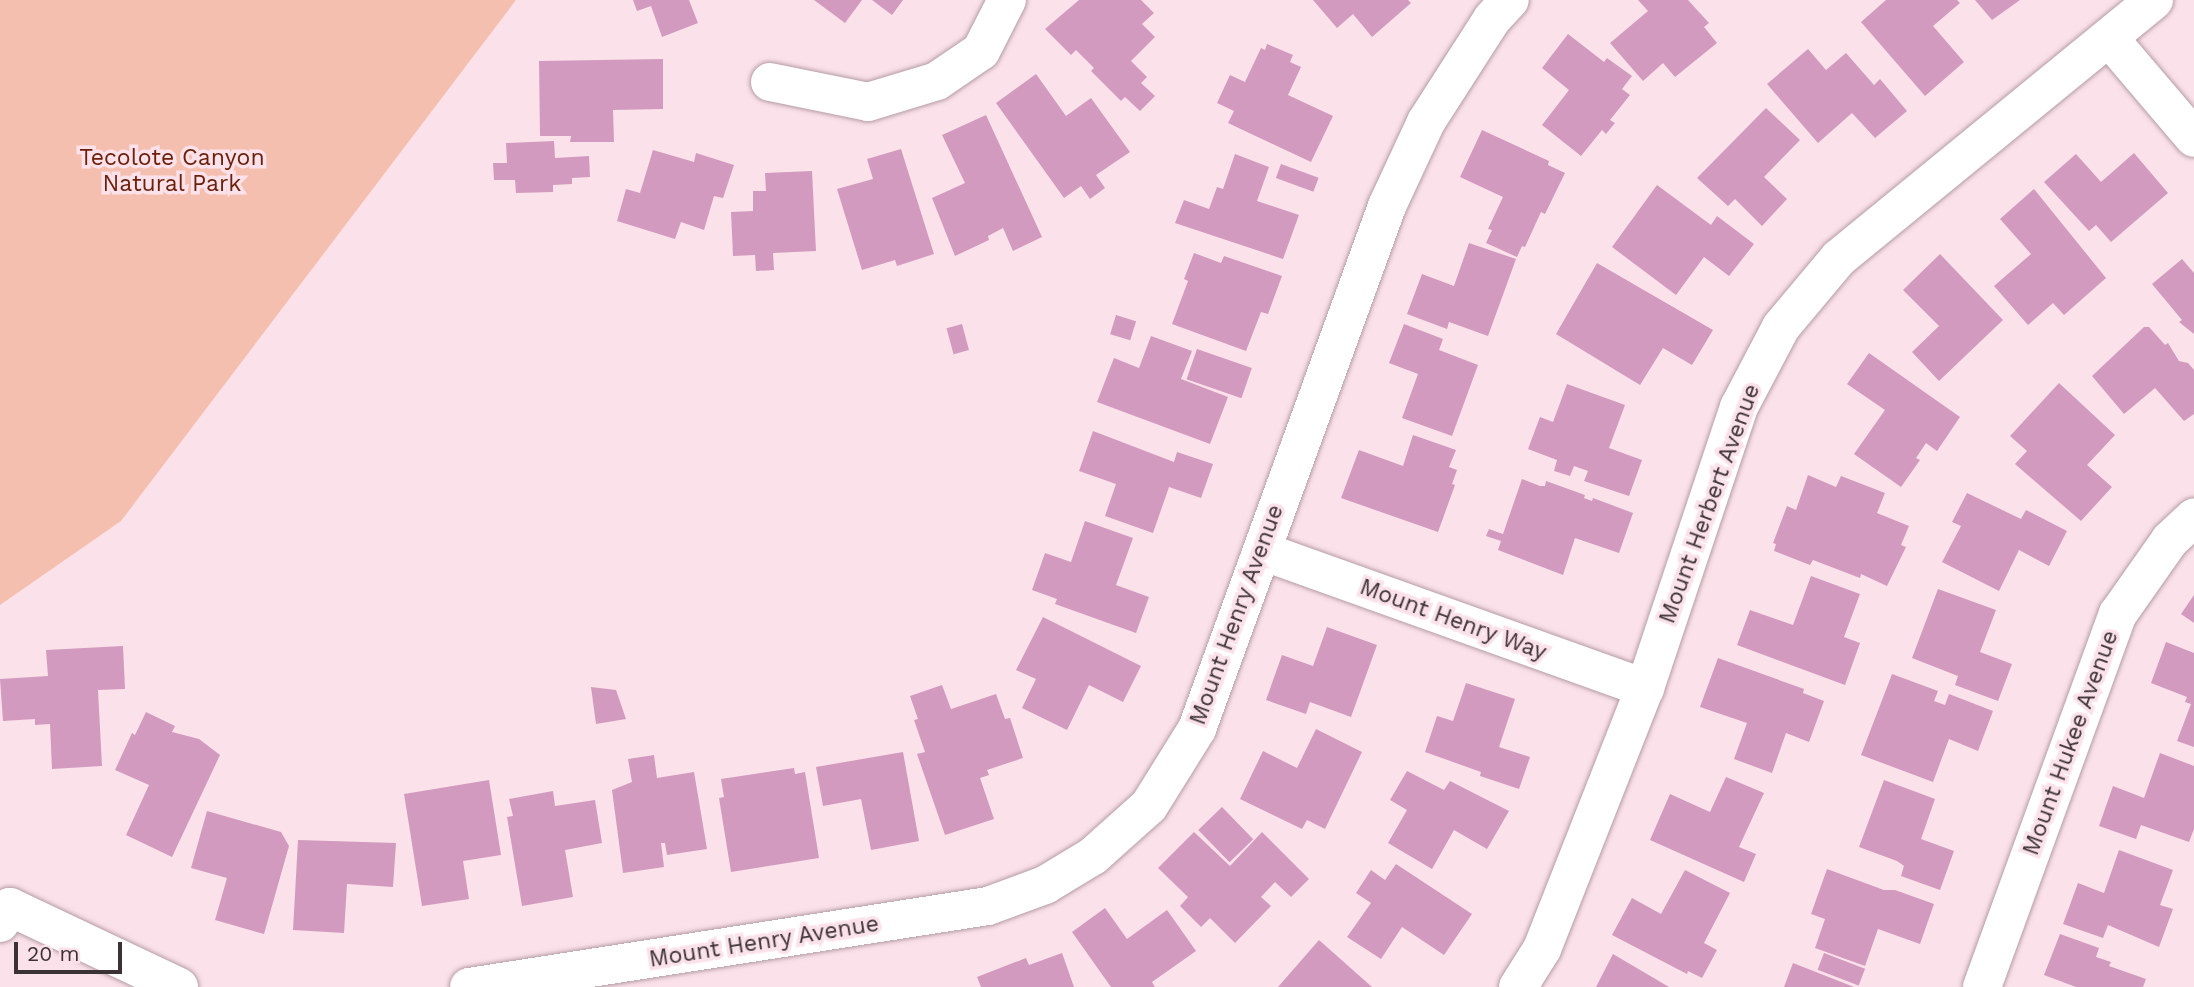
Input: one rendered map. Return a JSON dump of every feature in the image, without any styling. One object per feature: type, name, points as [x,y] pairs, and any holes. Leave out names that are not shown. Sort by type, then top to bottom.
[{"type":"street","points":[[770,82],[868,103],[937,81],[981,51],[1007,0]]},
{"type":"street","name":"Mount Henry Avenue","points":[[469,987],[988,906],[1045,885],[1093,856],[1149,806],[1197,729],[1388,206],[1426,122],[1492,19],[1510,0]]},
{"type":"street","name":"Mount Herbert Avenue","points":[[1518,987],[1542,949],[1645,688],[1739,408],[1781,327],[1839,258],[2154,0]]},
{"type":"street","points":[[2109,38],[2194,138]]},
{"type":"street","name":"Mount Hukee Avenue","points":[[1982,987],[2118,614],[2170,540],[2194,518]]},
{"type":"street","name":"Mount Henry Way","points":[[1262,551],[1645,688]]},
{"type":"street","points":[[5,915],[179,987]]},
{"type":"green space","name":"Tecolote Canyon Natural Park","points":[[0,0],[516,0],[121,521],[0,605]]},
{"type":"building","points":[[633,0],[689,0],[698,23],[662,37],[651,6],[637,11]]},
{"type":"building","points":[[814,0],[862,0],[845,23]]},
{"type":"building","points":[[872,0],[903,0],[892,15]]},
{"type":"building","points":[[1079,0],[1141,0],[1154,13],[1142,24],[1155,37],[1131,61],[1147,77],[1141,83],[1155,96],[1140,111],[1125,97],[1121,101],[1091,71],[1094,68],[1076,50],[1071,55],[1045,29]]},
{"type":"building","points":[[1313,0],[1408,0],[1411,3],[1372,37],[1353,14],[1337,28]]},
{"type":"building","points":[[1638,0],[1688,0],[1709,23],[1704,27],[1717,43],[1675,77],[1663,63],[1643,81],[1610,43],[1648,11]]},
{"type":"building","points":[[1886,0],[1957,0],[1960,3],[1933,26],[1964,62],[1925,96],[1861,22]]},
{"type":"building","points":[[1975,0],[2020,0],[1992,20]]},
{"type":"building","points":[[1568,34],[1604,62],[1607,58],[1632,76],[1622,89],[1630,95],[1610,120],[1615,123],[1606,134],[1602,130],[1581,156],[1542,125],[1569,90],[1542,68]]},
{"type":"building","points":[[1267,44],[1293,55],[1290,62],[1301,67],[1288,95],[1333,116],[1311,162],[1228,123],[1234,111],[1217,103],[1230,75],[1245,82],[1261,48],[1265,50]]},
{"type":"building","points":[[1808,49],[1826,70],[1846,53],[1874,85],[1880,79],[1907,111],[1875,138],[1852,113],[1818,143],[1767,84]]},
{"type":"building","points":[[663,59],[663,109],[613,110],[614,142],[570,142],[571,136],[540,136],[539,61]]},
{"type":"building","points":[[1036,74],[1066,116],[1091,98],[1130,152],[1096,175],[1105,188],[1090,199],[1081,186],[1064,198],[996,103]]},
{"type":"building","points":[[1766,108],[1800,140],[1764,177],[1787,199],[1762,226],[1735,199],[1728,206],[1697,178]]},
{"type":"building","points":[[986,115],[1042,237],[1013,251],[1003,228],[988,236],[989,240],[955,256],[932,198],[965,183],[942,135]]},
{"type":"building","points":[[1482,130],[1549,161],[1548,165],[1565,173],[1545,214],[1541,212],[1525,247],[1522,246],[1517,257],[1486,243],[1492,230],[1488,229],[1503,197],[1460,177]]},
{"type":"building","points":[[554,141],[555,158],[589,156],[590,177],[572,178],[572,184],[553,185],[553,192],[516,193],[515,180],[494,180],[493,163],[507,163],[506,143]]},
{"type":"building","points":[[901,149],[934,254],[897,266],[895,260],[862,270],[837,189],[873,179],[867,159]]},
{"type":"building","points":[[653,150],[694,162],[696,153],[734,165],[723,198],[714,196],[704,230],[681,222],[675,239],[617,221],[626,189],[640,193]]},
{"type":"building","points":[[2134,153],[2168,193],[2111,242],[2096,225],[2089,231],[2044,182],[2076,154],[2101,182]]},
{"type":"building","points":[[1235,154],[1269,167],[1257,201],[1299,215],[1283,259],[1175,223],[1184,200],[1209,209],[1217,187],[1223,189]]},
{"type":"building","points":[[1281,164],[1319,178],[1313,192],[1276,178]]},
{"type":"building","points":[[812,171],[816,251],[773,253],[774,270],[756,271],[755,255],[733,256],[731,212],[753,211],[753,191],[766,191],[765,173]]},
{"type":"building","points":[[1657,185],[1711,225],[1717,216],[1754,244],[1729,276],[1704,257],[1676,295],[1612,247]]},
{"type":"building","points":[[2034,189],[2106,278],[2064,315],[2053,303],[2028,325],[1994,286],[2031,254],[2000,219]]},
{"type":"building","points":[[1469,243],[1516,259],[1488,336],[1449,322],[1447,329],[1407,314],[1422,274],[1454,286]]},
{"type":"building","points":[[1194,253],[1221,263],[1224,256],[1282,276],[1268,314],[1261,312],[1246,351],[1172,324],[1188,281],[1184,279]]},
{"type":"building","points":[[1940,254],[2003,320],[1939,381],[1912,352],[1939,326],[1903,290]]},
{"type":"building","points":[[2182,259],[2194,273],[2194,334],[2179,322],[2182,320],[2152,284]]},
{"type":"building","points":[[1597,263],[1713,330],[1692,365],[1663,348],[1640,385],[1556,334]]},
{"type":"building","points":[[1116,315],[1136,321],[1130,340],[1110,334]]},
{"type":"building","points":[[962,324],[969,350],[954,354],[947,328]]},
{"type":"building","points":[[1404,324],[1443,339],[1439,350],[1478,365],[1452,436],[1402,418],[1418,374],[1389,363]]},
{"type":"building","points":[[2144,327],[2149,327],[2165,345],[2168,343],[2179,361],[2188,363],[2194,370],[2194,414],[2184,421],[2155,388],[2124,414],[2092,376]]},
{"type":"building","points":[[1151,336],[1192,351],[1181,379],[1228,397],[1210,444],[1097,402],[1114,358],[1139,368]]},
{"type":"building","points":[[1197,349],[1252,368],[1241,398],[1187,379]]},
{"type":"building","points":[[1869,353],[1960,417],[1937,451],[1926,443],[1916,458],[1920,460],[1901,487],[1854,454],[1885,410],[1847,384]]},
{"type":"building","points":[[2059,383],[2115,435],[2087,465],[2112,487],[2081,521],[2015,464],[2027,451],[2010,436]]},
{"type":"building","points":[[1567,384],[1625,405],[1609,448],[1642,460],[1629,496],[1584,481],[1588,471],[1574,466],[1570,476],[1554,471],[1557,460],[1528,449],[1540,417],[1553,422]]},
{"type":"building","points":[[1093,431],[1174,462],[1177,452],[1213,464],[1201,498],[1169,487],[1153,533],[1105,516],[1116,484],[1079,471]]},
{"type":"building","points":[[1413,435],[1456,450],[1449,467],[1457,470],[1452,484],[1455,485],[1438,532],[1341,498],[1359,450],[1403,466]]},
{"type":"building","points":[[1808,475],[1836,487],[1841,476],[1885,493],[1877,513],[1909,526],[1901,545],[1906,547],[1887,586],[1861,574],[1860,578],[1813,560],[1810,565],[1774,551],[1776,544],[1773,543],[1787,506],[1796,510]]},
{"type":"building","points":[[1522,479],[1540,486],[1545,486],[1546,481],[1585,495],[1584,498],[1592,501],[1593,498],[1633,513],[1619,553],[1575,538],[1563,575],[1498,550],[1501,541],[1486,536],[1489,529],[1503,534]]},
{"type":"building","points":[[1967,493],[2021,519],[2026,510],[2067,531],[2049,566],[2019,550],[1999,591],[1942,562],[1961,526],[1952,522]]},
{"type":"building","points":[[1085,521],[1133,538],[1116,585],[1149,597],[1136,633],[1055,604],[1057,599],[1032,590],[1045,553],[1071,562]]},
{"type":"building","points":[[1811,576],[1860,594],[1844,637],[1860,643],[1845,685],[1737,645],[1750,610],[1793,625]]},
{"type":"building","points":[[1938,589],[1996,610],[1980,652],[2012,664],[1998,701],[1955,685],[1958,676],[1912,658]]},
{"type":"building","points":[[2194,595],[2194,623],[2181,614]]},
{"type":"building","points":[[1043,617],[1141,666],[1123,702],[1089,685],[1067,730],[1022,708],[1036,679],[1016,670]]},
{"type":"building","points":[[1327,627],[1377,645],[1351,717],[1310,702],[1306,714],[1266,700],[1282,655],[1313,666]]},
{"type":"building","points":[[2166,642],[2194,653],[2194,747],[2177,741],[2191,704],[2185,702],[2187,697],[2151,683]]},
{"type":"building","points":[[123,646],[125,689],[98,690],[102,766],[52,769],[50,724],[35,725],[35,719],[3,721],[0,679],[48,676],[46,650]]},
{"type":"building","points":[[1718,658],[1804,689],[1803,693],[1824,701],[1809,742],[1786,733],[1772,773],[1734,759],[1747,723],[1700,707]]},
{"type":"building","points":[[1892,674],[1938,691],[1934,701],[1945,705],[1949,694],[1993,711],[1978,751],[1949,739],[1933,782],[1861,755]]},
{"type":"building","points":[[1466,683],[1515,699],[1499,747],[1530,757],[1519,789],[1480,776],[1481,772],[1425,752],[1437,716],[1453,721]]},
{"type":"building","points":[[942,685],[951,709],[996,694],[1005,719],[1010,718],[1023,758],[987,770],[989,775],[980,778],[994,819],[945,835],[917,754],[925,752],[914,720],[918,719],[910,696]]},
{"type":"building","points":[[591,687],[616,690],[626,719],[596,724]]},
{"type":"building","points":[[146,712],[175,726],[172,732],[199,739],[220,755],[172,857],[126,835],[149,785],[115,770],[132,733],[135,735]]},
{"type":"building","points":[[1316,729],[1362,752],[1325,829],[1307,820],[1302,829],[1240,799],[1263,751],[1297,768]]},
{"type":"building","points":[[903,752],[919,841],[871,850],[861,799],[823,806],[816,767]]},
{"type":"building","points":[[2160,753],[2194,766],[2194,829],[2189,842],[2141,825],[2136,839],[2099,826],[2113,786],[2144,798]]},
{"type":"building","points":[[654,755],[657,778],[694,772],[707,849],[667,855],[665,843],[661,843],[664,867],[623,873],[612,790],[632,782],[628,759]]},
{"type":"building","points":[[794,768],[795,774],[805,772],[819,858],[731,872],[719,798],[724,797],[721,779]]},
{"type":"building","points":[[1407,771],[1444,790],[1450,781],[1509,811],[1487,849],[1454,830],[1432,869],[1388,843],[1407,810],[1390,800]]},
{"type":"building","points":[[1726,777],[1764,793],[1739,847],[1756,854],[1744,882],[1650,840],[1670,794],[1710,812]]},
{"type":"building","points":[[489,780],[501,855],[463,861],[469,899],[422,906],[404,794]]},
{"type":"building","points":[[1884,780],[1935,799],[1921,839],[1954,851],[1940,890],[1901,876],[1904,866],[1897,861],[1859,847]]},
{"type":"building","points":[[553,791],[555,806],[595,800],[602,843],[565,850],[573,897],[522,906],[507,817],[513,816],[509,799]]},
{"type":"building","points":[[1222,807],[1253,839],[1230,862],[1198,830]]},
{"type":"building","points":[[207,811],[281,832],[289,846],[264,934],[215,920],[227,878],[191,868]]},
{"type":"building","points":[[1194,832],[1230,866],[1262,832],[1309,879],[1291,897],[1275,882],[1261,897],[1271,906],[1235,943],[1210,918],[1201,927],[1180,906],[1188,897],[1158,868]]},
{"type":"building","points":[[298,840],[396,843],[393,887],[347,884],[344,933],[293,930]]},
{"type":"building","points":[[2119,850],[2173,870],[2160,905],[2173,909],[2159,947],[2108,925],[2103,938],[2063,924],[2078,883],[2104,893]]},
{"type":"building","points":[[1396,864],[1472,914],[1444,955],[1402,927],[1381,959],[1347,937],[1371,903],[1356,893],[1371,870],[1385,880]]},
{"type":"building","points":[[1827,869],[1884,890],[1895,890],[1934,904],[1920,944],[1878,929],[1865,966],[1815,948],[1825,919],[1811,914]]},
{"type":"building","points":[[1685,870],[1730,893],[1704,943],[1717,950],[1702,978],[1688,971],[1687,974],[1612,935],[1632,898],[1661,914]]},
{"type":"building","points":[[1105,908],[1127,939],[1167,910],[1196,951],[1152,982],[1155,987],[1111,987],[1072,932]]},
{"type":"building","points":[[2060,934],[2099,948],[2096,957],[2111,962],[2109,966],[2146,979],[2143,987],[2076,987],[2044,975]]},
{"type":"building","points":[[1319,940],[1372,987],[1278,987]]},
{"type":"building","points":[[1062,953],[1074,987],[981,987],[977,977],[1026,958],[1029,965]]},
{"type":"building","points":[[1824,953],[1865,969],[1859,986],[1818,970]]},
{"type":"building","points":[[1613,954],[1669,987],[1596,987]]},
{"type":"building","points":[[1793,963],[1854,987],[1784,987]]}]
